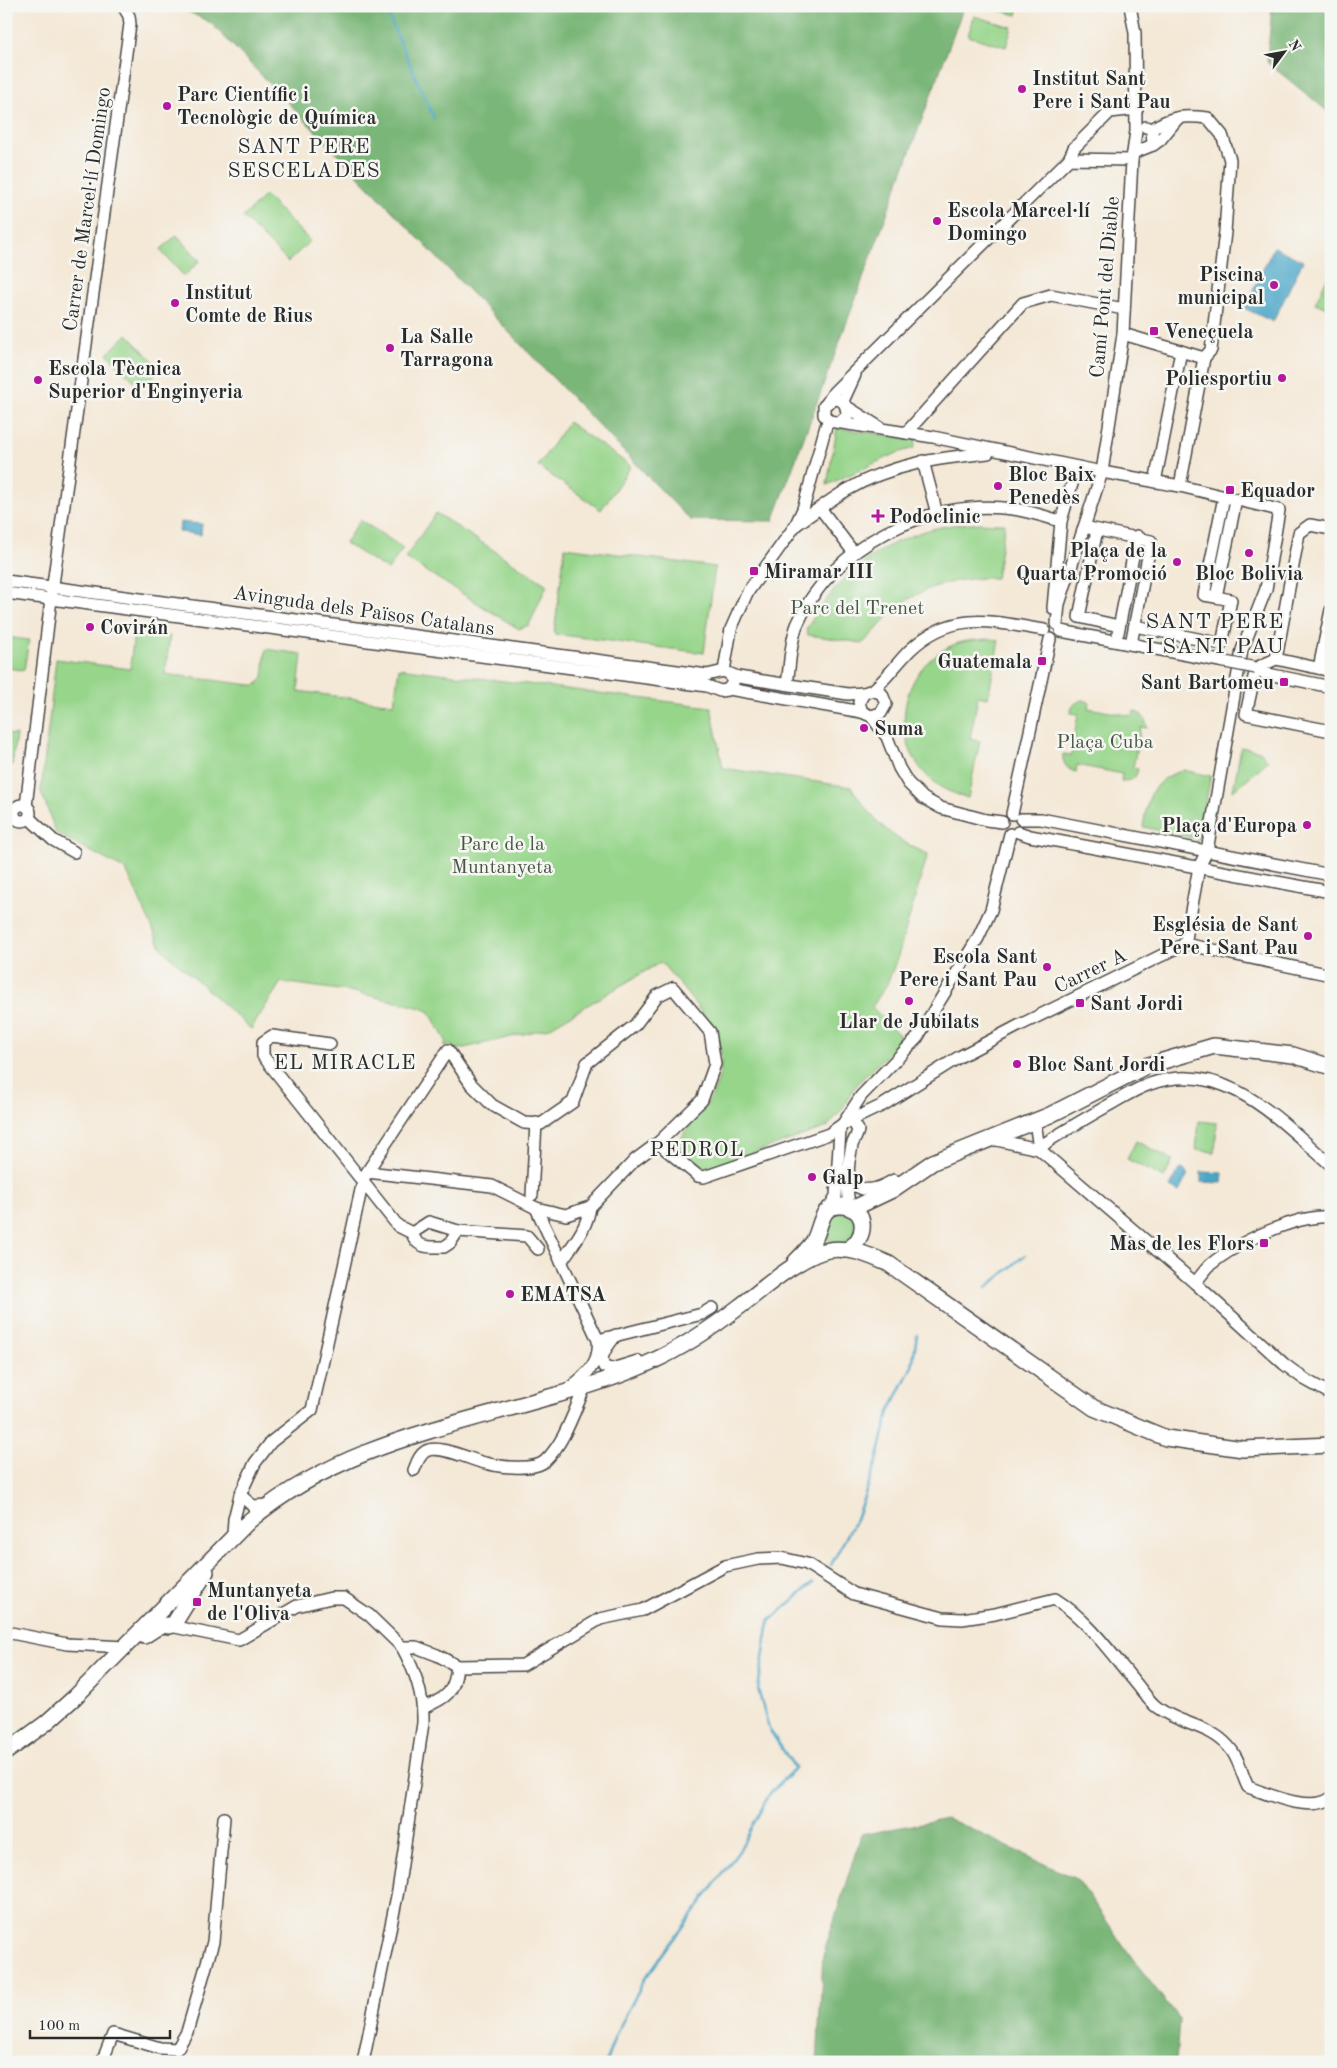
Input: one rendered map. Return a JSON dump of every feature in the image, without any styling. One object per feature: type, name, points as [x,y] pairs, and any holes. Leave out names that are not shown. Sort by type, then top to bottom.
[{"type":"main road","points":[[851,1209],[892,1190],[933,1162],[1035,1122],[1146,1066],[1214,1046],[1293,1055],[1328,1065]]},
{"type":"main road","points":[[840,1250],[858,1242],[862,1226],[892,1190]]},
{"type":"main road","points":[[790,1268],[814,1241],[823,1214],[839,1206],[851,1209],[856,1213],[867,1238],[889,1264]]},
{"type":"main road","points":[[818,1227],[822,1241],[840,1250]]},
{"type":"main road","points":[[6,1752],[46,1723],[125,1647],[249,1521],[268,1505],[307,1479],[342,1461],[391,1443],[585,1387],[630,1372],[674,1351],[730,1314],[790,1268],[823,1251],[858,1251],[889,1264],[1094,1408],[1166,1438],[1244,1449],[1331,1445]]},
{"type":"main road","points":[[125,1647],[161,1625],[176,1624],[219,1550]]},
{"type":"street","name":"Carrer de Marcel·lí Domingo","points":[[26,806],[52,593],[130,24],[129,16],[123,6]]},
{"type":"street","name":"Camí Pont del Diable","points":[[1016,817],[1059,604],[1102,472],[1123,334],[1137,109],[1135,33],[1130,6]]},
{"type":"street","points":[[1137,109],[1110,112],[1074,148],[1069,159],[834,392],[824,406],[824,416],[834,422],[906,433],[1180,486],[1279,510],[1266,589],[1242,650],[1207,851],[1199,867],[1185,944],[1331,975]]},
{"type":"street","points":[[1152,129],[1168,118],[1193,116],[1208,118],[1222,135],[1230,160],[1225,232],[1211,350],[1204,358],[1180,486]]},
{"type":"street","points":[[1069,159],[1133,157],[1160,140],[1178,118]]},
{"type":"street","points":[[1136,130],[1145,127],[1152,129]]},
{"type":"street","points":[[1152,129],[1153,144]]},
{"type":"street","points":[[906,433],[1023,303],[1051,295],[1124,309]]},
{"type":"street","points":[[1123,334],[1204,358]]},
{"type":"street","points":[[1155,482],[1181,351]]},
{"type":"street","points":[[857,371],[845,404],[847,416],[834,422],[803,509],[795,526],[755,580],[748,593],[731,629],[723,673],[713,682],[720,691],[729,689],[866,714],[881,713],[886,704],[882,694],[868,691]]},
{"type":"street","points":[[824,406],[831,400],[838,399],[882,430]]},
{"type":"street","points":[[795,526],[820,508],[868,479],[923,461],[1000,452]]},
{"type":"street","points":[[923,461],[936,514]]},
{"type":"street","points":[[1053,629],[1061,521],[1077,467]]},
{"type":"street","points":[[1135,626],[1222,644],[1231,600],[1204,595],[1224,497]]},
{"type":"street","points":[[1216,597],[1236,500]]},
{"type":"street","points":[[820,508],[854,553]]},
{"type":"street","points":[[787,684],[797,626],[816,590],[834,570],[854,553],[884,533],[936,514],[973,508],[1013,509],[1061,521]]},
{"type":"street","points":[[1276,659],[1299,533],[1310,525],[1331,529]]},
{"type":"street","points":[[1084,527],[1136,536],[1152,541],[1132,644]]},
{"type":"street","points":[[1097,530],[1079,617],[1119,626]]},
{"type":"street","points":[[1116,641],[1136,536]]},
{"type":"street","name":"Avinguda dels Països Catalans","points":[[6,581],[52,593],[715,687]]},
{"type":"street","name":"Avinguda dels Països Catalans","points":[[6,593],[52,593],[707,675],[723,673],[738,678],[848,694],[868,691]]},
{"type":"street","points":[[1319,668],[1331,610]]},
{"type":"street","points":[[1002,822],[986,820],[942,808],[923,798],[908,783],[899,768],[887,737],[866,714],[859,702],[918,643],[939,630],[979,620],[1053,629],[1256,668],[1263,673],[1331,687]]},
{"type":"street","points":[[1256,668],[1276,659],[1331,671]]},
{"type":"street","points":[[1256,668],[1246,714],[1331,731]]},
{"type":"street","points":[[723,673],[732,683],[729,689]]},
{"type":"street","points":[[18,806],[26,806],[30,811],[29,818],[20,821],[10,813],[18,806]]},
{"type":"street","points":[[1331,875],[1041,819],[1005,816],[1002,822],[1003,830],[1014,833],[1331,892]]},
{"type":"street","points":[[828,1210],[836,1196],[847,1130],[858,1100],[866,1094],[918,1038],[982,930],[991,910],[1014,833],[1022,826],[1016,817]]},
{"type":"street","points":[[29,818],[53,840],[74,852]]},
{"type":"street","points":[[1040,837],[1041,819]]},
{"type":"street","name":"Carrer A","points":[[847,1130],[883,1105],[968,1053],[1185,944]]},
{"type":"street","points":[[233,1536],[240,1495],[255,1463],[271,1442],[312,1410],[365,1177],[448,1050],[471,1084],[492,1104],[524,1123],[541,1124],[573,1102],[587,1063],[635,1025],[657,996],[674,988],[710,1032],[715,1064],[702,1100],[658,1143],[635,1160],[590,1207],[566,1215],[536,1208],[492,1186],[365,1177]]},
{"type":"street","points":[[330,1044],[272,1036],[263,1042],[263,1056],[365,1177],[398,1226],[412,1233],[414,1240],[421,1246],[444,1248],[458,1231]]},
{"type":"street","points":[[1039,1149],[1047,1142],[1137,1089],[1163,1080],[1190,1077],[1216,1081],[1239,1091],[1280,1121],[1331,1165]]},
{"type":"street","points":[[866,1094],[868,1106],[883,1105]]},
{"type":"street","points":[[658,1143],[698,1176],[704,1177],[847,1130],[866,1094]]},
{"type":"street","name":"Carrer A","points":[[847,1130],[883,1105]]},
{"type":"street","points":[[1035,1122],[1039,1149]]},
{"type":"street","points":[[532,1195],[536,1123]]},
{"type":"street","points":[[847,1130],[852,1144],[848,1200],[851,1209]]},
{"type":"street","points":[[992,1138],[1039,1149],[1195,1283],[1284,1364],[1304,1379],[1331,1394]]},
{"type":"street","points":[[849,1172],[853,1184],[869,1190],[885,1186],[902,1175],[916,1172]]},
{"type":"street","points":[[560,1262],[583,1231],[590,1207]]},
{"type":"street","points":[[536,1208],[598,1340],[598,1352],[589,1371]]},
{"type":"street","points":[[1195,1283],[1210,1265],[1260,1235],[1302,1220],[1331,1216]]},
{"type":"street","points":[[412,1233],[429,1222],[458,1231],[527,1236],[538,1249]]},
{"type":"street","points":[[598,1340],[702,1314],[712,1308]]},
{"type":"street","points":[[606,1368],[602,1364],[602,1358],[616,1335]]},
{"type":"street","points":[[561,1394],[589,1371],[596,1368],[612,1369],[674,1351]]},
{"type":"street","points":[[414,1470],[418,1458],[427,1451],[438,1449],[487,1464],[530,1468],[544,1462],[562,1437],[585,1387]]},
{"type":"street","points":[[240,1495],[253,1506],[268,1505]]},
{"type":"street","points":[[240,1495],[249,1521]]},
{"type":"street","points":[[236,1512],[242,1518],[249,1521]]},
{"type":"street","points":[[402,1647],[416,1646],[457,1666],[523,1665],[600,1620],[643,1610],[725,1566],[758,1559],[782,1558],[807,1564],[854,1594],[942,1618],[962,1619],[995,1614],[1055,1600],[1070,1608],[1094,1633],[1156,1707],[1172,1716],[1204,1728],[1227,1744],[1235,1754],[1248,1787],[1303,1804],[1323,1804],[1331,1798]]},
{"type":"street","points":[[160,1611],[176,1624],[239,1640],[297,1606],[331,1598],[344,1598],[369,1615],[402,1647],[420,1689],[423,1723],[398,1891],[363,2062]]},
{"type":"street","points":[[6,1632],[67,1644],[125,1647]]},
{"type":"street","points":[[423,1708],[441,1700],[450,1693],[456,1681],[457,1666]]},
{"type":"street","points":[[102,2062],[113,2034],[160,2048],[177,2049],[187,2032],[213,1942],[224,1818]]},
{"type":"green space","points":[[177,6],[964,6],[773,521],[690,520],[211,23]]},
{"type":"green space","points":[[982,6],[1019,6],[1017,15]]},
{"type":"green space","points":[[1272,6],[1331,6],[1331,114],[1267,62]]},
{"type":"green space","points":[[974,16],[1012,27],[1006,47],[968,36]]},
{"type":"green space","points":[[265,195],[310,241],[288,262],[243,217]]},
{"type":"green space","points":[[177,235],[200,261],[184,276],[160,250]]},
{"type":"green space","points":[[1328,276],[1331,277],[1331,309],[1315,303]]},
{"type":"green space","points":[[127,334],[161,369],[141,388],[107,354]]},
{"type":"green space","points":[[568,422],[631,466],[601,510],[538,466]]},
{"type":"green space","points":[[837,428],[916,439],[914,448],[897,453],[827,485]]},
{"type":"green space","points":[[436,513],[547,585],[529,625],[519,629],[405,558]]},
{"type":"green space","points":[[360,520],[403,548],[388,570],[345,543]]},
{"type":"green space","name":"Parc del Trenet","points":[[971,523],[1005,524],[996,578],[954,581],[927,590],[903,603],[892,612],[863,643],[808,635],[806,630],[837,587],[855,569],[875,554],[896,542],[919,533],[944,526]]},
{"type":"green space","points":[[565,547],[715,567],[704,653],[554,634]]},
{"type":"green space","name":"Parc de la Muntanyeta","points":[[134,631],[170,636],[165,674],[257,685],[263,677],[266,649],[302,654],[298,691],[394,704],[399,668],[711,707],[723,768],[851,787],[875,819],[892,835],[928,854],[898,956],[887,984],[872,1007],[903,1039],[861,1080],[851,1092],[842,1110],[827,1127],[710,1168],[705,1168],[694,1165],[684,1158],[681,1153],[680,1142],[715,1088],[721,1064],[719,1044],[706,1019],[661,962],[549,1028],[456,1050],[450,1045],[444,1046],[446,1041],[429,1011],[354,992],[281,982],[251,1029],[162,949],[126,870],[56,833],[41,791],[56,659],[130,669]]},
{"type":"green space","points":[[6,637],[29,640],[24,670],[6,668]]},
{"type":"green space","points":[[989,639],[999,640],[988,698],[978,696],[970,739],[980,741],[968,798],[942,788],[919,767],[910,749],[905,729],[905,709],[910,690],[919,672],[933,657],[960,643]]},
{"type":"green space","name":"Plaça Cuba","points":[[1083,700],[1089,702],[1088,708],[1132,716],[1134,711],[1144,717],[1147,728],[1141,727],[1133,767],[1138,769],[1132,779],[1121,781],[1122,774],[1077,765],[1076,772],[1066,766],[1063,754],[1071,755],[1078,714],[1071,713],[1071,710],[1074,704]]},
{"type":"green space","points":[[6,734],[16,735],[12,766],[6,765]]},
{"type":"green space","points":[[1241,747],[1260,751],[1268,761],[1233,791]]},
{"type":"green space","points":[[1183,770],[1211,776],[1198,839],[1143,827],[1149,798],[1153,791],[1164,779]]},
{"type":"green space","points":[[1199,1121],[1217,1123],[1215,1152],[1196,1150]]},
{"type":"green space","points":[[1136,1141],[1173,1160],[1164,1178],[1127,1159]]},
{"type":"green space","points":[[840,1212],[851,1217],[856,1228],[851,1239],[840,1244],[829,1239],[824,1228],[829,1217]]},
{"type":"green space","points":[[947,1818],[1078,1880],[1135,1962],[1179,2019],[1176,2062],[817,2062],[823,1956],[861,1835]]},
{"type":"water","name":"Piscina municipal","points":[[1274,247],[1303,261],[1273,322],[1244,308]]},
{"type":"water","points":[[180,522],[202,524],[201,535],[179,532]]},
{"type":"water","points":[[1183,1169],[1188,1174],[1179,1192],[1170,1187],[1179,1170]]},
{"type":"water","points":[[1201,1172],[1223,1173],[1222,1183],[1201,1182]]},
{"type":"waterway","points":[[384,6],[434,118]]},
{"type":"waterway","points":[[986,1288],[1025,1255]]},
{"type":"waterway","points":[[831,1565],[856,1519],[877,1461],[889,1412],[912,1366],[917,1335]]},
{"type":"waterway","points":[[606,2062],[615,2036],[644,1980],[739,1851],[770,1793],[795,1768],[769,1729],[758,1689],[769,1621],[813,1583]]},
{"type":"place","name":"Institut Sant Pere i Sant Pau","points":[[1022,89]]},
{"type":"place","name":"Parc Científic i Tecnològic de Química","points":[[167,106]]},
{"type":"place","name":"Escola Marcel·lí Domingo","points":[[937,221]]},
{"type":"place","name":"Piscina municipal","points":[[1274,285]]},
{"type":"place","name":"Institut Comte de Rius","points":[[175,303]]},
{"type":"place","name":"Veneçuela","points":[[1154,331]]},
{"type":"place","name":"La Salle Tarragona","points":[[390,348]]},
{"type":"place","name":"Poliesportiu","points":[[1282,378]]},
{"type":"place","name":"Escola Tècnica Superior d'Enginyeria","points":[[38,380]]},
{"type":"place","name":"Bloc Baix Penedès","points":[[998,486]]},
{"type":"place","name":"Equador","points":[[1230,490]]},
{"type":"place","name":"Podoclinic","points":[[878,516]]},
{"type":"place","name":"Bloc Bolivia","points":[[1249,553]]},
{"type":"place","name":"Plaça de la Quarta Promoció","points":[[1177,562]]},
{"type":"place","name":"Miramar III","points":[[754,571]]},
{"type":"place","name":"Covirán","points":[[90,627]]},
{"type":"place","name":"Guatemala","points":[[1042,661]]},
{"type":"place","name":"Sant Bartomeu","points":[[1284,682]]},
{"type":"place","name":"Suma","points":[[864,728]]},
{"type":"place","name":"Plaça d'Europa","points":[[1307,825]]},
{"type":"place","name":"Església de Sant Pere i Sant Pau","points":[[1308,936]]},
{"type":"place","name":"Escola Sant Pere i Sant Pau","points":[[1047,967]]},
{"type":"place","name":"Llar de Jubilats","points":[[909,1001]]},
{"type":"place","name":"Sant Jordi","points":[[1080,1003]]},
{"type":"place","name":"Bloc Sant Jordi","points":[[1017,1064]]},
{"type":"place","name":"Galp","points":[[812,1177]]},
{"type":"place","name":"Mas de les Flors","points":[[1264,1243]]},
{"type":"place","name":"EMATSA","points":[[510,1294]]},
{"type":"place","name":"Muntanyeta de l'Oliva","points":[[197,1602]]},
{"type":"district","name":"SANT PERE SESCELADES","points":[[304,158]]},
{"type":"district","name":"SANT PERE I SANT PAU","points":[[1215,632]]},
{"type":"district","name":"EL MIRACLE","points":[[345,1062]]},
{"type":"district","name":"PEDROL","points":[[697,1149]]}]
